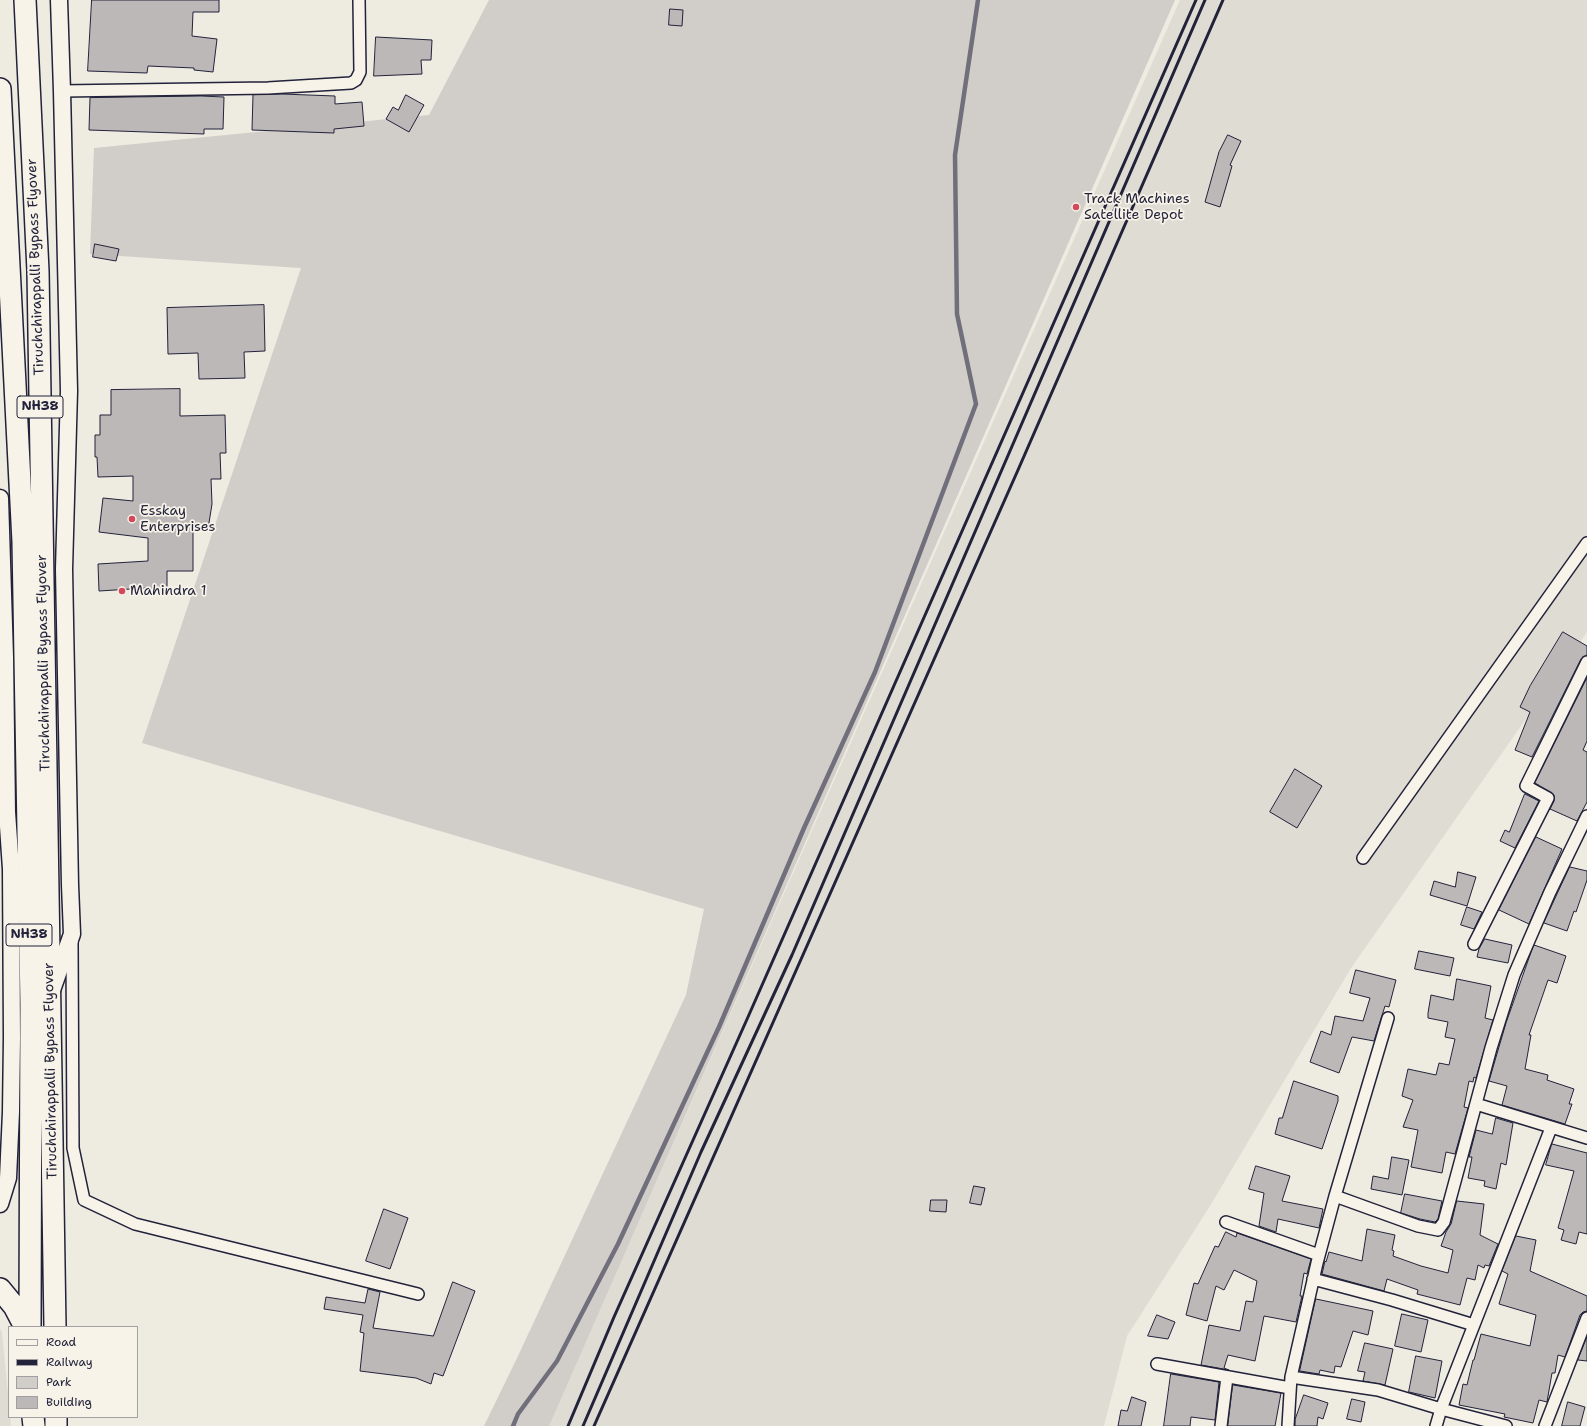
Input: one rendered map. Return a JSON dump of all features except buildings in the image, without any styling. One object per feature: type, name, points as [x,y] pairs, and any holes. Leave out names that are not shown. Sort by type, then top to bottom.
[{"type":"highway","name":"Tiruchchirappalli Bypass Flyover","points":[[25,0],[38,271],[55,1326]]},
{"type":"highway","name":"Tiruchchirappalli Bypass Flyover","points":[[0,89],[23,542],[31,1004],[30,1326]]},
{"type":"highway","points":[[0,1289],[14,1306],[24,1326]]},
{"type":"street","points":[[59,0],[69,391],[64,568],[72,934],[73,1148],[84,1200],[135,1224],[418,1294]]},
{"type":"street","points":[[62,91],[268,88],[351,83],[356,80],[360,72],[359,0]]},
{"type":"street","points":[[0,499],[2,720],[6,870],[6,969],[11,1112],[8,1178],[0,1204]]},
{"type":"street","points":[[1363,858],[1587,543]]},
{"type":"street","points":[[1474,944],[1548,798],[1526,786],[1587,662]]},
{"type":"street","points":[[1335,1196],[1418,1226],[1438,1230],[1444,1222],[1491,1048],[1514,975],[1550,892],[1586,823]]},
{"type":"street","points":[[50,997],[72,934]]},
{"type":"street","points":[[1288,1426],[1291,1383],[1313,1279],[1335,1196],[1388,1018]]},
{"type":"street","points":[[1476,1104],[1587,1138]]},
{"type":"street","points":[[1436,1426],[1441,1409],[1551,1128]]},
{"type":"street","points":[[1226,1222],[1319,1255]]},
{"type":"street","points":[[1313,1279],[1392,1300],[1474,1325]]},
{"type":"street","points":[[1545,1426],[1587,1318]]},
{"type":"street","points":[[1157,1364],[1227,1377],[1378,1390],[1441,1409],[1506,1426]]},
{"type":"street","points":[[1221,1426],[1227,1377]]},
{"type":"shaded area","points":[[1180,0],[1587,0],[1587,632],[1351,968],[1210,1206],[1127,1336],[1104,1426],[548,1426]]},
{"type":"shaded area","points":[[0,1329],[2,1332],[8,1395],[8,1418],[10,1418],[11,1426],[0,1426]]},
{"type":"green space","points":[[489,0],[1175,0],[549,1426],[484,1426],[686,995],[704,909],[142,743],[301,268],[90,254],[94,148],[429,115]]},
{"type":"waterway","points":[[513,1426],[518,1414],[557,1361],[618,1244],[719,1027],[804,828],[875,672],[976,404],[957,314],[955,155],[978,0]]},
{"type":"railway","points":[[568,1426],[614,1317],[748,1017],[1196,0]]},
{"type":"railway","points":[[583,1426],[701,1152],[792,955],[1205,0]]},
{"type":"railway","points":[[594,1426],[1018,470],[1223,0]]},
{"type":"place","name":"Track Machines Satellite Depot","points":[[1076,207]]},
{"type":"place","name":"Esskay Enterprises","points":[[132,519]]},
{"type":"place","name":"Mahindra 1","points":[[122,591]]}]
